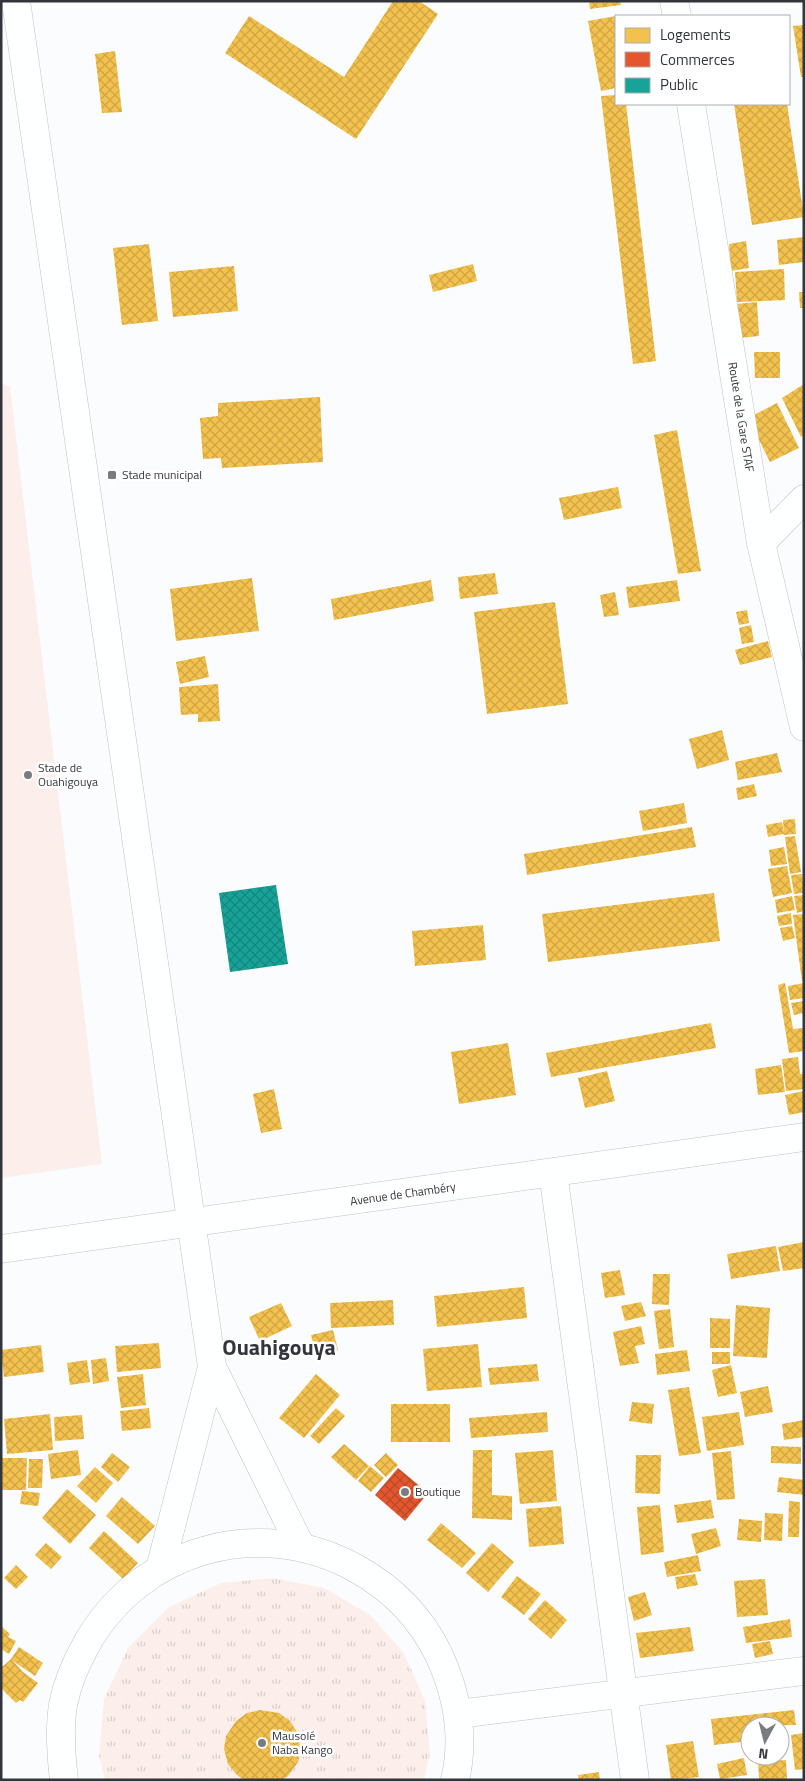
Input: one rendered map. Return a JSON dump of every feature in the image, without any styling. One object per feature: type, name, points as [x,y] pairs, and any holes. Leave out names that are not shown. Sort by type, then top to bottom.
[{"type":"street","points":[[16,1],[212,1367],[301,1547]]},
{"type":"street","points":[[674,1],[677,15]]},
{"type":"street","name":"Route de la Gare STAF","points":[[691,105],[761,543],[804,727]]},
{"type":"street","points":[[761,543],[804,499]]},
{"type":"street","name":"Avenue de Chambéry","points":[[1,1249],[804,1137]]},
{"type":"street","points":[[553,1172],[635,1780]]},
{"type":"street","points":[[160,1569],[212,1367]]},
{"type":"street","points":[[64,1780],[60,1747],[63,1704],[76,1663],[97,1626],[125,1594],[160,1569],[193,1554],[229,1545],[265,1543],[301,1547],[340,1559],[375,1579],[406,1606],[430,1638],[448,1674],[458,1714],[459,1762],[455,1780]]},
{"type":"street","points":[[458,1714],[804,1670]]},
{"type":"green space","name":"Stade de Ouahigouya","points":[[1,383],[10,387],[102,1164],[1,1178]]},
{"type":"green space","points":[[273,1578],[324,1588],[370,1615],[404,1653],[425,1701],[430,1753],[424,1780],[105,1780],[99,1756],[104,1699],[128,1648],[169,1607],[221,1583]]},
{"type":"building: Logements","points":[[393,1],[419,1],[438,14],[356,139],[225,53],[249,16],[344,77]]},
{"type":"building: Logements","points":[[589,1],[620,1],[621,5],[590,9]]},
{"type":"building: Logements","points":[[615,16],[615,88],[601,91],[588,21]]},
{"type":"building: Logements","points":[[804,25],[804,77],[801,77],[793,26]]},
{"type":"building: Logements","points":[[115,51],[122,112],[102,113],[95,54]]},
{"type":"building: Logements","points":[[615,95],[615,105],[626,105],[656,361],[633,364],[601,96]]},
{"type":"building: Logements","points":[[734,105],[787,105],[804,217],[752,225]]},
{"type":"building: Logements","points":[[804,237],[804,262],[779,265],[777,240]]},
{"type":"building: Logements","points":[[746,241],[749,268],[731,271],[729,244]]},
{"type":"building: Logements","points":[[149,244],[158,321],[122,325],[113,248]]},
{"type":"building: Logements","points":[[473,264],[477,281],[433,292],[429,275]]},
{"type":"building: Logements","points":[[234,266],[238,311],[173,317],[169,272]]},
{"type":"building: Logements","points":[[784,269],[785,300],[737,302],[735,272]]},
{"type":"building: Logements","points":[[799,292],[804,292],[804,308],[800,308]]},
{"type":"building: Logements","points":[[757,302],[759,336],[739,338],[736,304]]},
{"type":"building: Logements","points":[[754,352],[780,352],[780,378],[755,378]]},
{"type":"building: Logements","points":[[804,384],[804,434],[801,437],[782,398]]},
{"type":"building: Logements","points":[[320,397],[323,462],[222,468],[221,458],[203,459],[200,418],[218,416],[218,403]]},
{"type":"building: Logements","points":[[777,403],[799,448],[770,462],[748,418]]},
{"type":"building: Logements","points":[[677,430],[701,571],[678,574],[654,435]]},
{"type":"building: Logements","points":[[618,487],[622,508],[564,520],[559,498]]},
{"type":"building: Logements","points":[[495,573],[498,594],[460,599],[458,577]]},
{"type":"building: Logements","points":[[252,578],[259,631],[176,641],[170,589]]},
{"type":"building: Logements","points":[[431,580],[434,601],[334,620],[331,599]]},
{"type":"building: Logements","points":[[677,580],[680,601],[629,608],[626,587]]},
{"type":"building: Logements","points":[[615,592],[619,615],[604,617],[600,595]]},
{"type":"building: Logements","points":[[555,602],[568,704],[487,714],[474,612]]},
{"type":"building: Logements","points":[[747,610],[749,623],[739,625],[736,612]]},
{"type":"building: Logements","points":[[751,625],[754,642],[742,644],[739,628]]},
{"type":"building: Logements","points":[[768,641],[772,657],[740,665],[735,650]]},
{"type":"building: Logements","points":[[205,656],[209,677],[180,684],[176,662]]},
{"type":"building: Logements","points":[[218,684],[220,721],[198,722],[198,714],[181,715],[179,687]]},
{"type":"building: Logements","points":[[722,730],[729,760],[697,769],[689,739]]},
{"type":"building: Logements","points":[[777,753],[782,772],[738,780],[735,762]]},
{"type":"building: Logements","points":[[754,784],[757,796],[738,800],[736,788]]},
{"type":"building: Logements","points":[[684,803],[687,823],[643,831],[639,811]]},
{"type":"building: Logements","points":[[795,819],[796,834],[784,835],[783,820]]},
{"type":"building: Logements","points":[[782,822],[784,834],[768,837],[766,825]]},
{"type":"building: Logements","points":[[692,827],[696,847],[527,875],[524,854]]},
{"type":"building: Logements","points":[[795,836],[801,872],[790,874],[785,837]]},
{"type":"building: Logements","points":[[784,847],[787,864],[771,866],[769,850]]},
{"type":"building: Logements","points":[[787,866],[792,893],[773,897],[768,869]]},
{"type":"building: Logements","points":[[802,874],[804,893],[794,894],[791,875]]},
{"type":"building: Logements","points":[[714,893],[720,941],[548,962],[542,914]]},
{"type":"building: Logements","points":[[804,895],[804,911],[797,913],[794,896]]},
{"type":"building: Logements","points":[[792,896],[795,910],[777,913],[775,900]]},
{"type":"building: Logements","points":[[791,913],[792,924],[779,926],[777,916]]},
{"type":"building: Logements","points":[[803,914],[804,981],[802,981],[793,915]]},
{"type":"building: Logements","points":[[483,925],[486,960],[415,966],[412,931]]},
{"type":"building: Logements","points":[[792,926],[795,938],[783,941],[780,928]]},
{"type":"building: Logements","points":[[785,983],[793,1029],[804,1028],[804,1051],[789,1053],[778,985]]},
{"type":"building: Logements","points":[[804,983],[804,998],[790,1000],[788,986]]},
{"type":"building: Logements","points":[[804,1001],[804,1013],[794,1015],[791,1003]]},
{"type":"building: Logements","points":[[711,1023],[716,1048],[551,1077],[546,1053]]},
{"type":"building: Logements","points":[[508,1043],[516,1095],[459,1104],[451,1052]]},
{"type":"building: Logements","points":[[798,1057],[800,1074],[804,1073],[804,1089],[786,1091],[782,1059]]},
{"type":"building: Logements","points":[[781,1065],[785,1092],[758,1095],[755,1069]]},
{"type":"building: Logements","points":[[607,1071],[615,1101],[585,1108],[578,1078]]},
{"type":"building: Logements","points":[[274,1089],[282,1129],[261,1133],[253,1094]]},
{"type":"building: Logements","points":[[804,1091],[804,1112],[789,1115],[785,1095]]},
{"type":"building: Logements","points":[[804,1242],[804,1268],[783,1271],[778,1247]]},
{"type":"building: Logements","points":[[776,1246],[780,1271],[731,1279],[727,1254]]},
{"type":"building: Logements","points":[[620,1270],[625,1295],[605,1298],[601,1273]]},
{"type":"building: Logements","points":[[653,1274],[670,1274],[669,1305],[652,1304]]},
{"type":"building: Logements","points":[[524,1287],[527,1318],[437,1327],[434,1296]]},
{"type":"building: Logements","points":[[393,1300],[394,1325],[331,1328],[330,1303]]},
{"type":"building: Logements","points":[[641,1302],[646,1316],[625,1321],[621,1306]]},
{"type":"building: Logements","points":[[281,1303],[292,1326],[260,1341],[249,1317]]},
{"type":"building: Logements","points":[[736,1305],[770,1308],[767,1358],[733,1356]]},
{"type":"building: Logements","points":[[670,1309],[674,1347],[659,1349],[654,1311]]},
{"type":"building: Logements","points":[[710,1318],[730,1319],[730,1348],[710,1348]]},
{"type":"building: Logements","points":[[641,1326],[645,1344],[635,1346],[639,1363],[620,1366],[613,1332]]},
{"type":"building: Logements","points":[[333,1330],[338,1350],[316,1355],[311,1335]]},
{"type":"building: Logements","points":[[159,1343],[161,1368],[117,1372],[115,1346]]},
{"type":"building: Logements","points":[[478,1344],[482,1387],[427,1391],[423,1349]]},
{"type":"building: Logements","points":[[41,1345],[44,1372],[4,1377],[1,1350]]},
{"type":"building: Logements","points":[[687,1350],[690,1371],[657,1375],[655,1354]]},
{"type":"building: Logements","points":[[712,1352],[730,1352],[730,1364],[712,1364]]},
{"type":"building: Logements","points":[[106,1358],[109,1381],[93,1384],[91,1360]]},
{"type":"building: Logements","points":[[87,1360],[90,1382],[70,1385],[67,1363]]},
{"type":"building: Logements","points":[[537,1364],[539,1381],[490,1385],[488,1368]]},
{"type":"building: Logements","points":[[731,1365],[737,1393],[718,1397],[712,1370]]},
{"type":"building: Logements","points":[[143,1374],[146,1405],[121,1408],[117,1377]]},
{"type":"building: Logements","points":[[316,1374],[340,1395],[304,1438],[279,1418]]},
{"type":"building: Logements","points":[[768,1386],[773,1412],[745,1417],[740,1392]]},
{"type":"building: Logements","points":[[689,1387],[701,1453],[679,1456],[668,1390]]},
{"type":"building: Logements","points":[[632,1402],[654,1404],[652,1424],[629,1421]]},
{"type":"building: Logements","points":[[391,1404],[450,1404],[450,1442],[391,1442]]},
{"type":"building: Logements","points":[[149,1408],[151,1428],[122,1431],[120,1411]]},
{"type":"building: Logements","points":[[336,1408],[345,1416],[319,1444],[310,1436]]},
{"type":"building: Logements","points":[[547,1412],[548,1432],[471,1438],[469,1418]]},
{"type":"building: Logements","points":[[739,1412],[744,1445],[707,1451],[702,1417]]},
{"type":"building: Logements","points":[[50,1414],[53,1450],[7,1454],[4,1419]]},
{"type":"building: Logements","points":[[82,1415],[84,1439],[55,1441],[54,1417]]},
{"type":"building: Logements","points":[[804,1420],[804,1437],[784,1440],[782,1424]]},
{"type":"building: Logements","points":[[344,1444],[369,1466],[356,1480],[331,1457]]},
{"type":"building: Logements","points":[[771,1446],[801,1447],[801,1464],[771,1463]]},
{"type":"building: Logements","points":[[78,1450],[81,1475],[51,1479],[48,1454]]},
{"type":"building: Logements","points":[[473,1450],[492,1450],[492,1495],[512,1496],[512,1520],[472,1518]]},
{"type":"building: Logements","points":[[553,1450],[557,1501],[520,1504],[515,1453]]},
{"type":"building: Logements","points":[[731,1451],[735,1499],[717,1500],[712,1453]]},
{"type":"building: Logements","points":[[112,1453],[130,1467],[118,1482],[101,1467]]},
{"type":"building: Logements","points":[[386,1453],[398,1465],[386,1477],[374,1465]]},
{"type":"building: Logements","points":[[636,1455],[661,1455],[660,1494],[635,1493]]},
{"type":"building: Logements","points":[[2,1458],[27,1458],[26,1490],[1,1490]]},
{"type":"building: Logements","points":[[29,1459],[43,1459],[42,1488],[28,1488]]},
{"type":"building: Logements","points":[[370,1466],[384,1478],[371,1492],[358,1481]]},
{"type":"building: Logements","points":[[95,1467],[113,1483],[96,1503],[77,1486]]},
{"type":"building: Logements","points":[[779,1477],[804,1480],[804,1495],[777,1492]]},
{"type":"building: Logements","points":[[67,1489],[96,1515],[70,1544],[42,1518]]},
{"type":"building: Logements","points":[[22,1491],[40,1493],[38,1506],[20,1504]]},
{"type":"building: Logements","points":[[122,1497],[155,1526],[138,1544],[106,1516]]},
{"type":"building: Logements","points":[[711,1500],[714,1518],[677,1523],[674,1505]]},
{"type":"building: Logements","points":[[789,1501],[800,1502],[799,1537],[788,1537]]},
{"type":"building: Logements","points":[[660,1505],[664,1552],[641,1555],[637,1507]]},
{"type":"building: Logements","points":[[561,1506],[564,1544],[529,1547],[526,1509]]},
{"type":"building: Logements","points":[[765,1513],[783,1514],[782,1541],[764,1540]]},
{"type":"building: Logements","points":[[739,1519],[762,1521],[761,1542],[737,1540]]},
{"type":"building: Logements","points":[[441,1523],[476,1553],[462,1568],[427,1540]]},
{"type":"building: Logements","points":[[716,1528],[721,1546],[696,1554],[691,1534]]},
{"type":"building: Logements","points":[[104,1531],[138,1563],[123,1579],[89,1548]]},
{"type":"building: Logements","points":[[46,1543],[62,1557],[51,1569],[35,1555]]},
{"type":"building: Logements","points":[[492,1543],[514,1562],[488,1592],[466,1573]]},
{"type":"building: Logements","points":[[698,1555],[701,1571],[667,1577],[664,1562]]},
{"type":"building: Logements","points":[[16,1565],[28,1577],[16,1589],[4,1578]]},
{"type":"building: Logements","points":[[695,1574],[698,1585],[677,1589],[675,1577]]},
{"type":"building: Logements","points":[[517,1576],[541,1594],[524,1615],[501,1597]]},
{"type":"building: Logements","points":[[765,1579],[768,1615],[737,1617],[734,1581]]},
{"type":"building: Logements","points":[[645,1592],[652,1615],[634,1621],[628,1597]]},
{"type":"building: Logements","points":[[545,1600],[567,1620],[551,1639],[528,1619]]},
{"type":"building: Logements","points":[[790,1619],[792,1637],[746,1643],[743,1627]]},
{"type":"building: Logements","points":[[1,1626],[10,1634],[8,1637],[16,1641],[9,1654],[1,1649]]},
{"type":"building: Logements","points":[[690,1627],[694,1651],[640,1658],[636,1633]]},
{"type":"building: Logements","points":[[770,1641],[773,1654],[755,1658],[752,1644]]},
{"type":"building: Logements","points":[[19,1647],[43,1663],[35,1676],[13,1661],[23,1672],[38,1683],[23,1702],[20,1700],[16,1703],[1,1688],[1,1668],[11,1659]]},
{"type":"building: Logements","name":"Mausolé Naba Kango","points":[[260,1710],[279,1713],[290,1721],[297,1732],[301,1750],[298,1762],[288,1776],[282,1780],[244,1780],[228,1764],[224,1749],[226,1736],[236,1721],[247,1713]]},
{"type":"building: Logements","points":[[794,1710],[796,1725],[790,1725],[790,1716],[740,1716],[740,1742],[714,1745],[711,1719]]},
{"type":"building: Logements","points":[[804,1733],[804,1769],[795,1770],[791,1735]]},
{"type":"building: Logements","points":[[693,1741],[699,1777],[671,1780],[666,1745]]},
{"type":"building: Logements","points":[[740,1759],[740,1766],[745,1766],[747,1775],[720,1779],[717,1764]]},
{"type":"building: Logements","points":[[758,1766],[786,1766],[787,1779],[759,1779]]},
{"type":"building: Logements","points":[[599,1772],[600,1780],[579,1780],[578,1775]]},
{"type":"building: Commerces","points":[[398,1468],[428,1493],[405,1521],[375,1495]]},
{"type":"building: Public","points":[[276,885],[288,964],[230,972],[219,893]]},
{"type":"place","name":"Stade municipal","points":[[112,475]]},
{"type":"place","name":"Stade de Ouahigouya","points":[[28,775]]},
{"type":"place","name":"Boutique","points":[[405,1492]]},
{"type":"place","name":"Mausolé Naba Kango","points":[[262,1743]]},
{"type":"district","name":"Ouahigouya","points":[[279,1347]]}]
